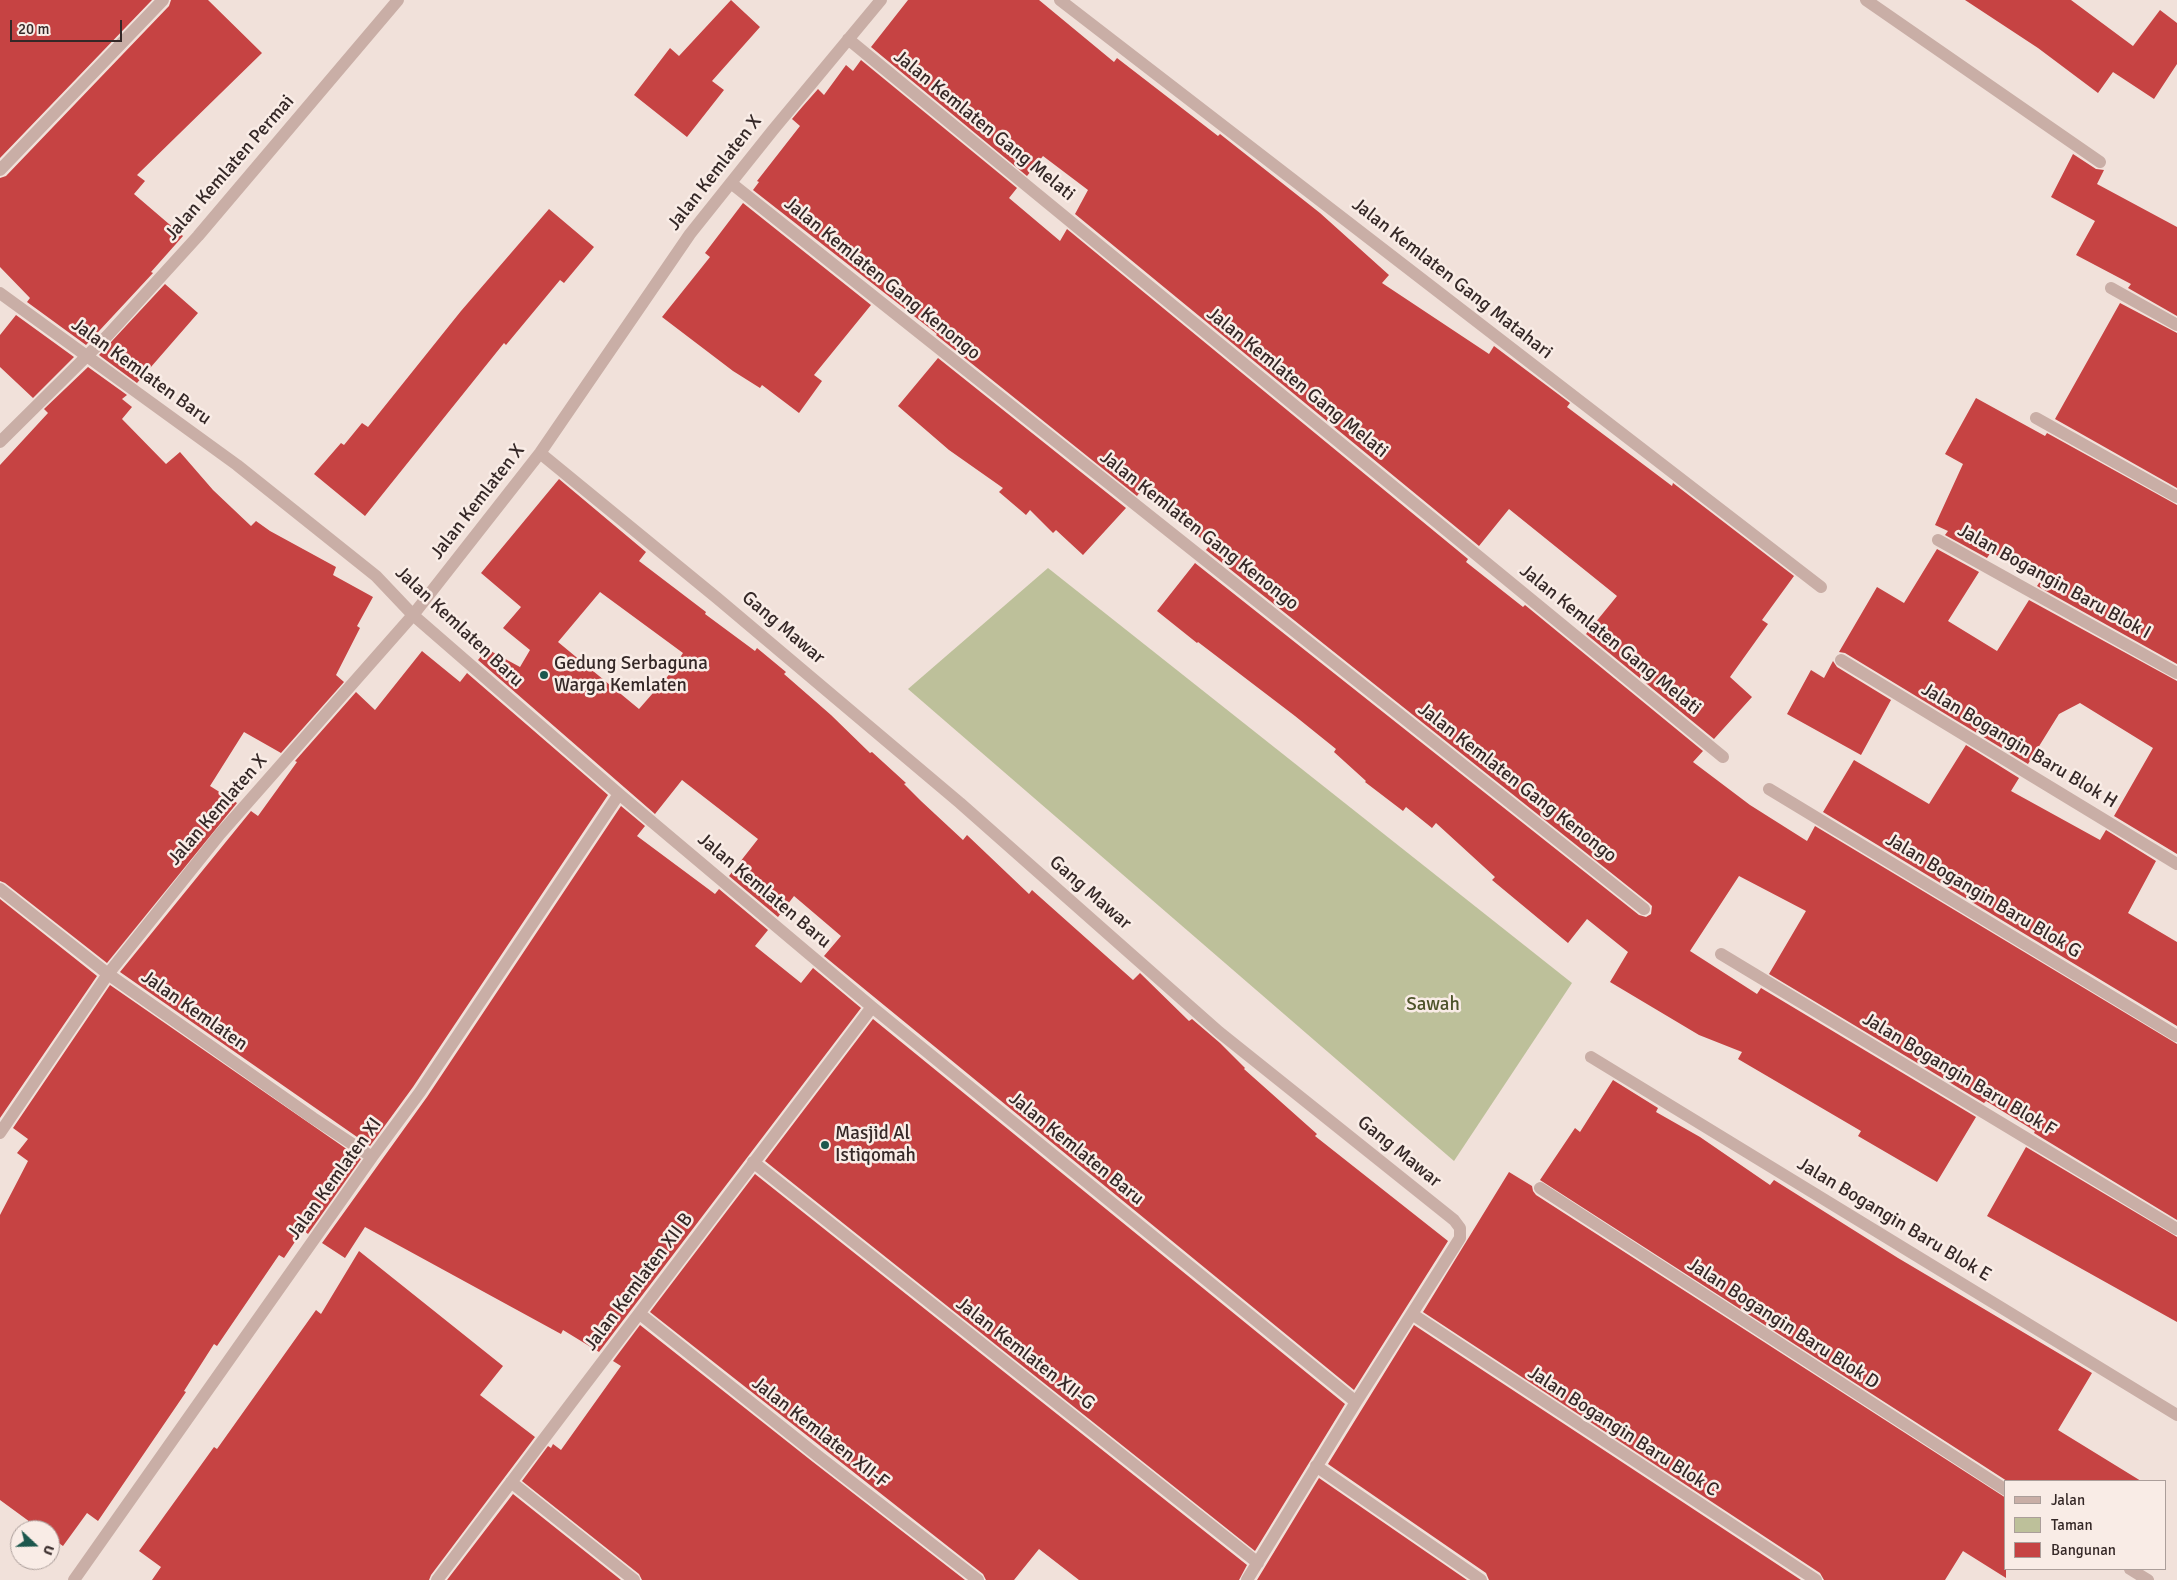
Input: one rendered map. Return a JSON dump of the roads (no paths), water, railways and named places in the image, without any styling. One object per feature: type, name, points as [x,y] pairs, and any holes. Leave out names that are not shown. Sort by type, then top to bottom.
[{"type":"street","points":[[0,170],[163,0]]},
{"type":"street","name":"Jalan Kemlaten Permai","points":[[0,442],[108,335],[198,236],[398,0]]},
{"type":"street","name":"Jalan Kemlaten X","points":[[0,1134],[108,974],[220,834],[414,615],[540,453],[690,234],[881,0]]},
{"type":"street","name":"Jalan Kemlaten Gang Matahari","points":[[1060,0],[1821,587]]},
{"type":"street","points":[[1866,0],[2100,162]]},
{"type":"street","name":"Jalan Kemlaten Gang Melati","points":[[848,39],[1723,756]]},
{"type":"street","name":"Jalan Kemlaten Gang Kenongo","points":[[731,183],[1644,908]]},
{"type":"street","points":[[2111,288],[2177,325]]},
{"type":"street","name":"Jalan Kemlaten Baru","points":[[0,293],[237,465],[376,576],[414,615],[619,794],[872,1007],[1356,1402]]},
{"type":"street","points":[[2036,418],[2177,497]]},
{"type":"street","name":"Gang Mawar","points":[[540,453],[717,598],[960,803],[1219,1032],[1454,1220],[1460,1228],[1460,1238],[1356,1402]]},
{"type":"street","name":"Jalan Bogangin Baru Blok I","points":[[1938,540],[2177,673]]},
{"type":"street","name":"Jalan Bogangin Baru Blok H","points":[[1841,660],[2177,864]]},
{"type":"street","name":"Jalan Bogangin Baru Blok G","points":[[1769,789],[2177,1036]]},
{"type":"street","name":"Jalan Kemlaten XI","points":[[74,1580],[372,1157],[420,1092],[619,794]]},
{"type":"street","name":"Jalan Kemlaten","points":[[0,889],[108,974],[313,1118],[372,1157]]},
{"type":"street","name":"Jalan Bogangin Baru Blok F","points":[[1721,954],[2177,1229]]},
{"type":"street","name":"Jalan Kemlaten XII B","points":[[437,1580],[872,1007]]},
{"type":"street","name":"Jalan Bogangin Baru Blok E","points":[[1591,1057],[2177,1414]]},
{"type":"street","name":"Jalan Kemlaten XII-G","points":[[753,1162],[1258,1563]]},
{"type":"street","name":"Jalan Bogangin Baru Blok D","points":[[1540,1188],[2004,1489]]},
{"type":"street","name":"Jalan Kemlaten XII-F","points":[[640,1314],[818,1456],[978,1580]]},
{"type":"street","name":"Jalan Bogangin Baru Blok C","points":[[1412,1314],[1816,1580]]},
{"type":"street","points":[[1247,1580],[1356,1402]]},
{"type":"street","points":[[1316,1466],[1481,1580]]},
{"type":"street","points":[[511,1482],[634,1580]]},
{"type":"street","points":[[2132,1570],[2148,1580]]},
{"type":"place","name":"Gedung Serbaguna Warga Kemlaten","points":[[544,675]]},
{"type":"place","name":"Masjid Al Istiqomah","points":[[825,1145]]},
{"type":"park label","name":"Sawah","points":[[1433,1005]]}]
